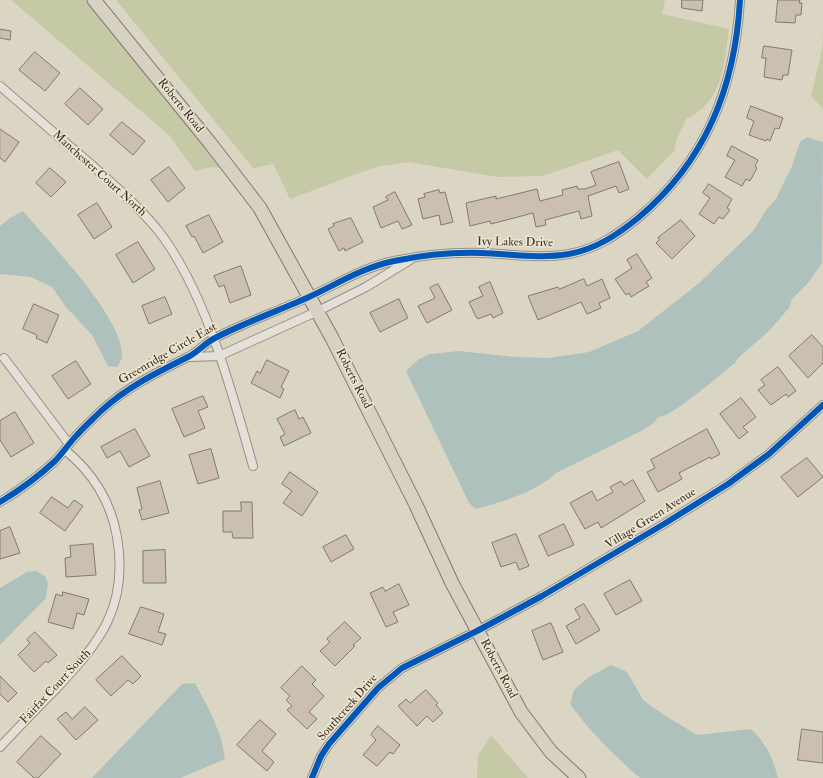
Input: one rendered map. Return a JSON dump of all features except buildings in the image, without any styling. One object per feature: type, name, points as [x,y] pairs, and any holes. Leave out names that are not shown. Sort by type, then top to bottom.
[{"type":"main road","name":"Roberts Road","points":[[94,0],[210,143],[260,208],[318,311],[416,505],[452,583],[521,712],[535,733],[551,752],[580,778]]},
{"type":"street","name":"Ivy Lakes Drive","points":[[310,297],[353,275],[380,264],[414,257],[459,253],[540,256],[560,255],[586,250],[624,230],[662,196],[678,178],[690,163],[711,125],[721,103],[734,58],[740,0]]},
{"type":"street","name":"Manchester Court North","points":[[0,86],[120,190],[157,230],[186,275],[213,339],[253,466]]},
{"type":"street","name":"Ivy Lakes Drive","points":[[318,311],[389,274],[414,257]]},
{"type":"street","name":"Greenridge Circle East","points":[[0,502],[30,483],[67,447],[100,411],[121,394],[154,374],[190,357],[213,339],[310,297]]},
{"type":"street","name":"Greenridge Circle East","points":[[190,357],[219,356],[318,311]]},
{"type":"street","name":"Fairfax Court South","points":[[0,747],[86,657],[106,624],[116,598],[120,562],[112,515],[104,497],[85,468],[67,447],[4,358]]},
{"type":"street","name":"Village Green Avenue","points":[[477,631],[584,573],[728,484],[769,454],[823,405]]},
{"type":"street","name":"Southcreek Drive","points":[[312,778],[315,769],[329,744],[388,679],[416,660],[477,631]]},
{"type":"green space","points":[[11,0],[87,0],[223,168],[211,167],[195,171],[169,135]]},
{"type":"green space","points":[[116,0],[665,0],[662,14],[729,29],[723,69],[715,93],[708,103],[698,112],[686,119],[676,141],[675,150],[647,179],[618,150],[543,176],[497,177],[409,162],[376,167],[290,199],[273,164],[253,168]]},
{"type":"green space","points":[[823,34],[823,109],[811,96],[822,50]]},
{"type":"green space","points":[[491,735],[528,778],[477,778],[478,755]]},
{"type":"shaded area","points":[[807,137],[823,142],[822,263],[808,283],[792,299],[789,308],[769,331],[738,358],[735,363],[685,403],[665,415],[658,417],[654,423],[641,431],[556,473],[539,486],[518,496],[476,509],[469,503],[406,371],[419,359],[430,354],[459,351],[515,357],[549,358],[589,352],[638,331],[698,284],[754,230],[766,210],[776,199],[792,166],[800,142]]},
{"type":"shaded area","points":[[23,211],[83,280],[111,322],[119,340],[122,356],[117,367],[108,366],[92,335],[66,307],[52,287],[31,277],[0,274],[0,226],[10,218]]},
{"type":"shaded area","points":[[36,571],[45,576],[48,583],[46,598],[0,645],[0,588],[27,572]]},
{"type":"shaded area","points":[[611,665],[627,672],[643,700],[697,735],[751,729],[768,751],[778,778],[640,778],[603,743],[570,704],[574,690],[589,677]]},
{"type":"shaded area","points":[[195,683],[218,729],[225,759],[180,778],[92,778],[182,684]]},
{"type":"cycle path","points":[[0,502],[15,493],[49,467],[71,441],[101,411],[121,395],[153,375],[192,355],[215,338],[309,297],[351,276],[372,267],[394,261],[438,254],[482,253],[536,256],[569,254],[597,245],[622,230],[638,218],[662,196],[682,172],[699,147],[713,120],[732,63],[740,0]]},
{"type":"cycle path","points":[[312,778],[321,756],[329,744],[378,688],[402,668],[477,631],[542,596],[664,524],[728,484],[769,454],[823,405]]}]
